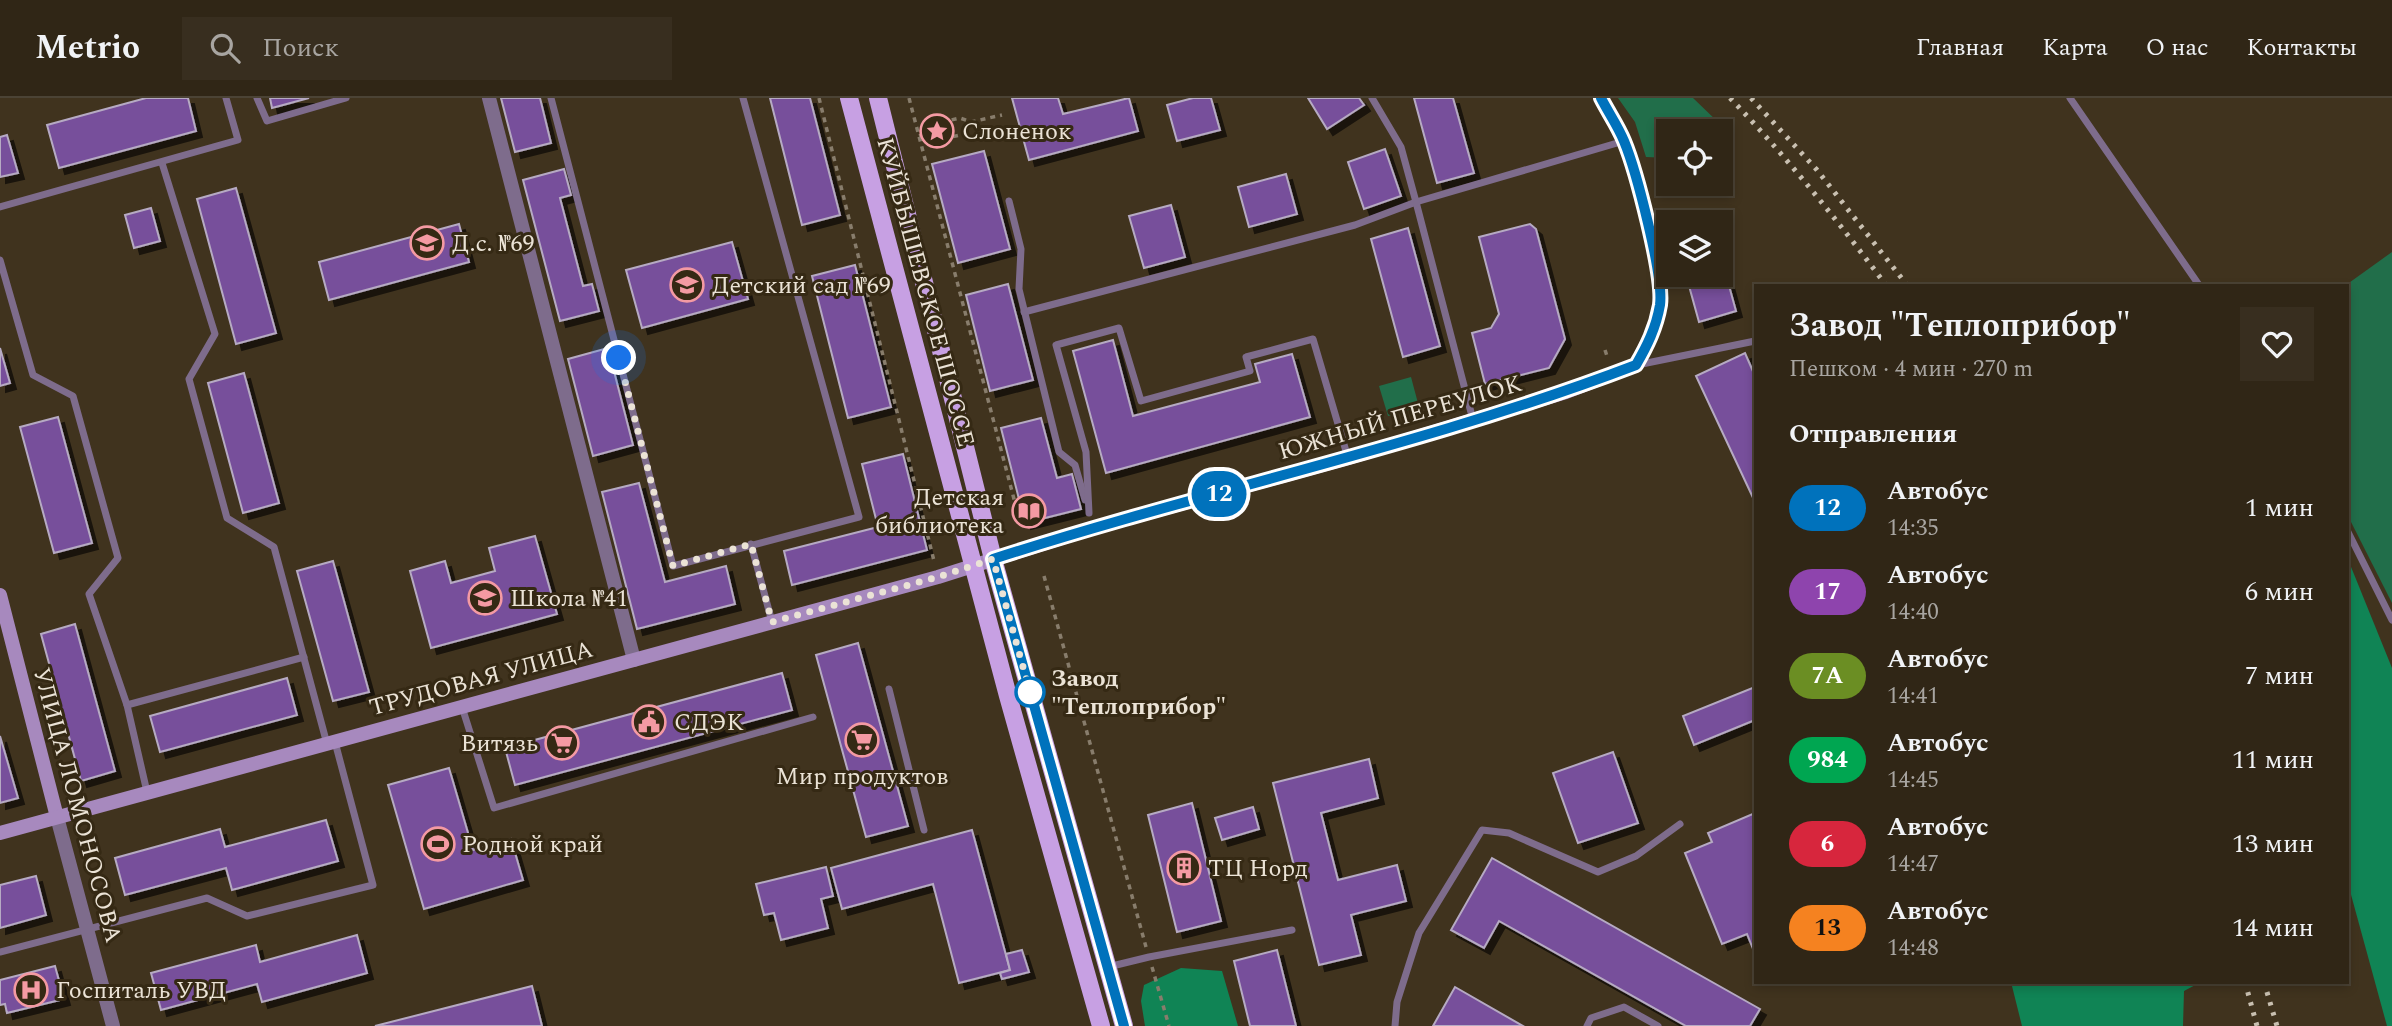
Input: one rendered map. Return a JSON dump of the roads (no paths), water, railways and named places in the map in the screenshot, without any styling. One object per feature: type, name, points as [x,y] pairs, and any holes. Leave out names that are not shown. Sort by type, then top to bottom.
[{"type":"main road","name":"КУЙБЫШЕВСКОЕ ШОССЕ","points":[[849,98],[1101,1026]]},
{"type":"main road","name":"КУЙБЫШЕВСКОЕ ШОССЕ","points":[[878,98],[993,559],[1124,1026]]},
{"type":"street","points":[[489,98],[634,660]]},
{"type":"street","points":[[1601,98],[1624,141],[1657,272],[1660,302],[1653,335],[1636,365]]},
{"type":"street","name":"ЮЖНЫЙ ПЕРЕУЛОК","points":[[974,565],[1091,521],[1348,458],[1566,392],[1636,365]]},
{"type":"street","name":"ТРУДОВАЯ УЛИЦА","points":[[0,833],[974,565]]},
{"type":"street","name":"УЛИЦА ЛОМОНОСОВА","points":[[0,595],[113,1026]]},
{"type":"lane","points":[[0,207],[238,140],[226,98]]},
{"type":"lane","points":[[257,98],[267,121],[346,98]]},
{"type":"lane","points":[[551,98],[673,566],[859,517],[743,98]]},
{"type":"lane","points":[[1372,98],[1401,147],[1473,420]]},
{"type":"lane","points":[[2070,98],[2198,284]]},
{"type":"lane","points":[[1024,312],[1355,225],[1416,202],[1624,141]]},
{"type":"lane","points":[[0,952],[207,898],[247,916],[373,886],[303,657],[274,547],[227,518],[189,379],[215,334],[162,163]]},
{"type":"lane","points":[[1009,201],[1021,249],[1019,289],[1059,452],[1075,465],[1091,521]]},
{"type":"lane","points":[[0,260],[33,375],[73,396],[118,558],[89,594],[127,705],[147,793]]},
{"type":"lane","points":[[1091,521],[1086,452],[1056,345],[1119,328],[1141,401],[1250,371],[1246,357],[1313,339],[1348,458]]},
{"type":"lane","points":[[1636,365],[1754,341]]},
{"type":"lane","points":[[2349,534],[2392,621]]},
{"type":"lane","points":[[751,544],[772,622]]},
{"type":"lane","points":[[127,705],[303,657]]},
{"type":"lane","points":[[889,689],[924,830]]},
{"type":"lane","points":[[462,707],[494,808],[813,717]]},
{"type":"lane","points":[[1395,1026],[1397,1002],[1419,933],[1482,830],[1509,833],[1598,872],[1636,856],[1680,824]]},
{"type":"lane","points":[[1108,967],[1292,930]]},
{"type":"lane","points":[[1587,1026],[1591,1018],[1624,1007],[1658,1026]]},
{"type":"railway","points":[[1730,98],[1811,189],[1885,284]]},
{"type":"railway","points":[[1751,98],[1817,170],[1906,284]]},
{"type":"railway","points":[[2246,984],[2257,1026]]},
{"type":"railway","points":[[2265,984],[2277,1026]]},
{"type":"place","name":"Слоненок","points":[[937,131]]},
{"type":"place","name":"Д.с. №69","points":[[427,243]]},
{"type":"place","name":"Детский сад №69","points":[[687,285]]},
{"type":"place","name":"Детская библиотека","points":[[1029,511]]},
{"type":"place","name":"Школа №41","points":[[485,598]]},
{"type":"place","name":"Завод \"Теплоприбор\"","points":[[1030,692]]},
{"type":"place","name":"СДЭК","points":[[649,722]]},
{"type":"place","name":"Мир продуктов","points":[[862,740]]},
{"type":"place","name":"Витязь","points":[[562,743]]},
{"type":"place","name":"Родной край","points":[[438,844]]},
{"type":"place","name":"ТЦ Норд","points":[[1184,868]]},
{"type":"place","name":"Госпиталь УВД","points":[[31,990]]}]
